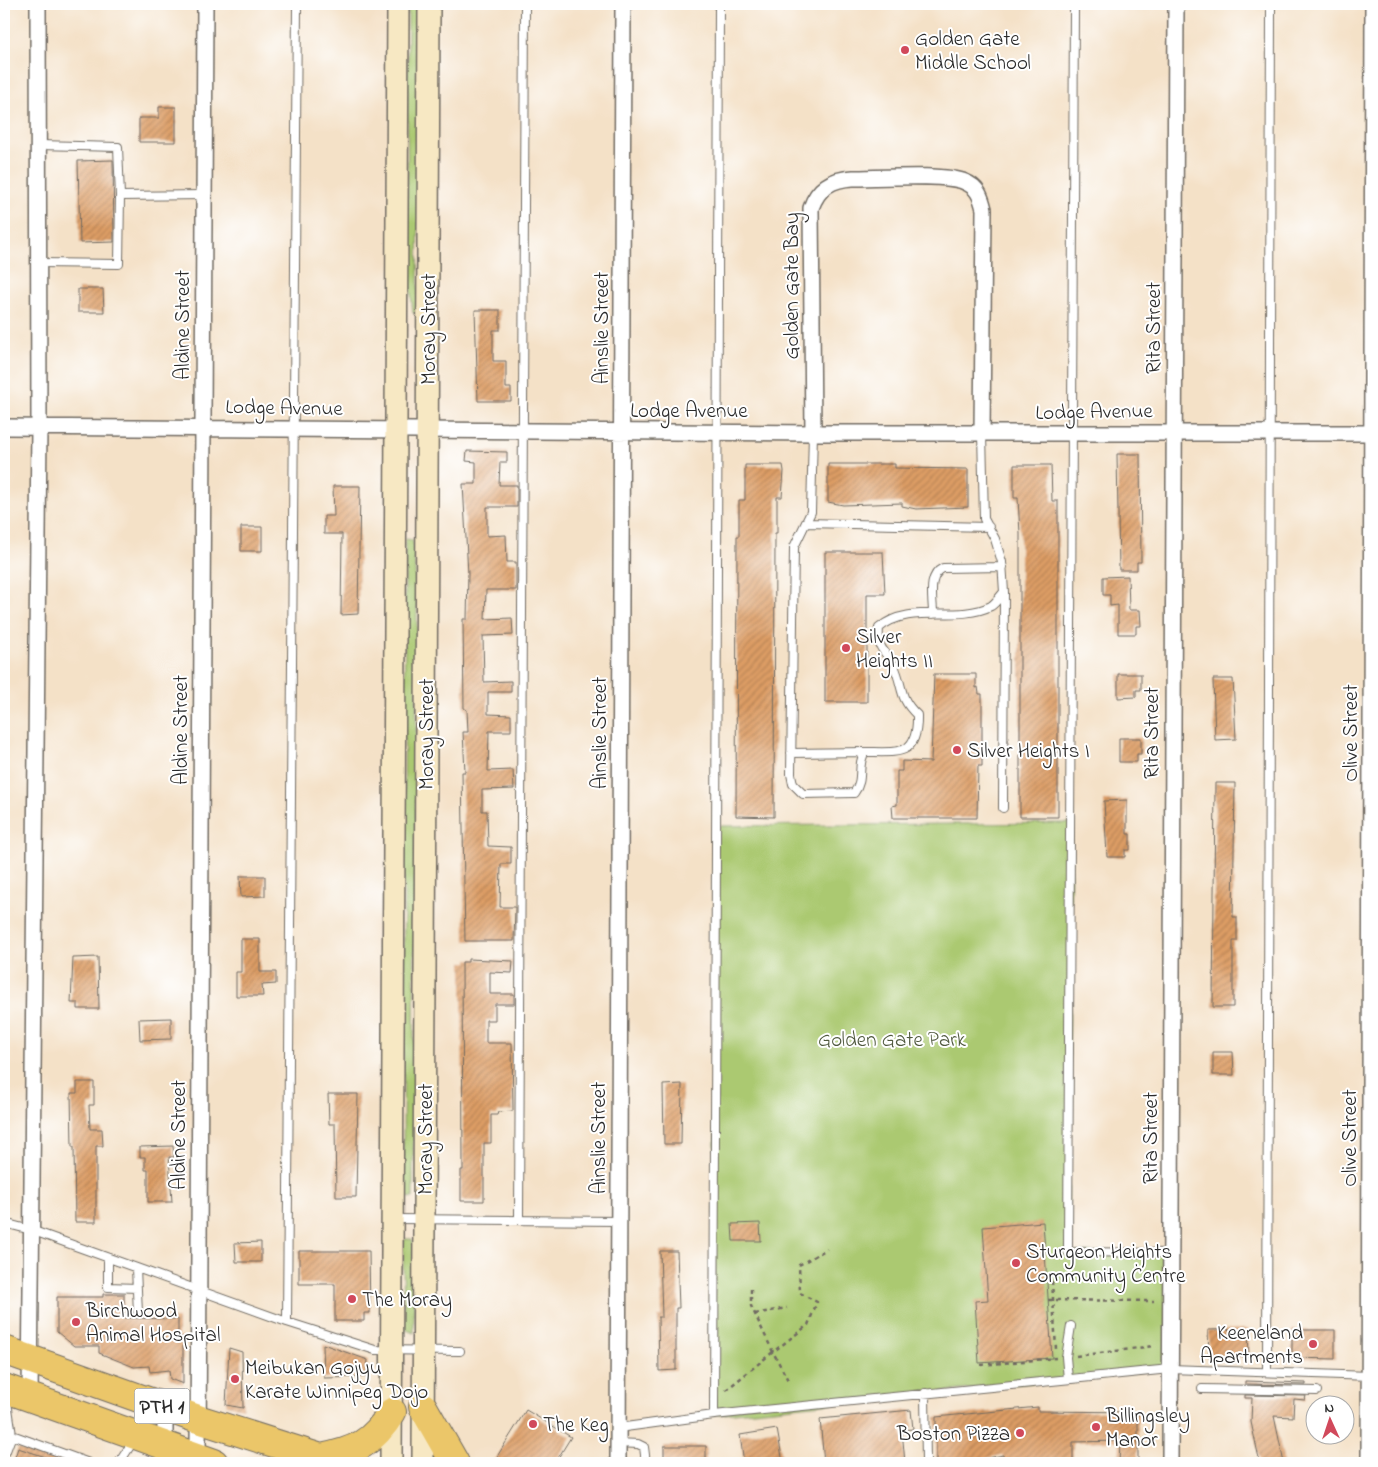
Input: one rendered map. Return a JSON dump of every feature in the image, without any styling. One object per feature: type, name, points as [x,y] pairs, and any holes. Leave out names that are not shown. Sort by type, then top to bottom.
[{"type":"highway","name":"PTH 1","points":[[4,1350],[198,1419],[329,1461]]},
{"type":"highway","name":"PTH 1","points":[[4,1388],[137,1436],[166,1455],[206,1460]]},
{"type":"highway","points":[[423,1408],[455,1463]]},
{"type":"highway","points":[[329,1461],[368,1442],[380,1431],[392,1412]]},
{"type":"main road","name":"Moray Street","points":[[391,1463],[398,4]]},
{"type":"main road","name":"Moray Street","points":[[423,1463],[429,4]]},
{"type":"street","points":[[30,1397],[39,427],[38,4]]},
{"type":"street","name":"Aldine Street","points":[[205,4],[198,1419],[206,1460]]},
{"type":"street","name":"Ainslie Street","points":[[618,1463],[623,4]]},
{"type":"street","name":"Rita Street","points":[[1170,1463],[1176,4]]},
{"type":"street","name":"Olive Street","points":[[1369,1463],[1372,1377],[1374,4]]},
{"type":"street","name":"Golden Gate Bay","points":[[812,433],[811,208],[814,198],[826,184],[842,178],[863,178],[956,179],[977,190],[982,198],[984,209],[982,433]]},
{"type":"street","name":"Lodge Avenue","points":[[4,427],[812,433],[1373,433]]},
{"type":"street","points":[[165,1407],[166,1455]]},
{"type":"lane","points":[[287,1322],[292,429],[297,4]]},
{"type":"lane","points":[[519,1219],[525,4]]},
{"type":"lane","points":[[714,1415],[719,4]]},
{"type":"lane","points":[[1074,4],[1068,1252],[1171,1253]]},
{"type":"lane","points":[[1268,1372],[1271,4]]},
{"type":"lane","points":[[39,145],[118,146],[120,264],[39,263]]},
{"type":"lane","points":[[120,196],[204,195]]},
{"type":"lane","points":[[812,433],[811,512],[794,547],[791,753],[793,784],[803,794],[854,794],[860,785],[861,758],[865,752]]},
{"type":"lane","points":[[982,433],[982,502],[984,519],[996,539],[1002,567],[1004,592],[1003,808]]},
{"type":"lane","points":[[806,523],[989,527]]},
{"type":"lane","points":[[933,614],[933,579],[936,572],[943,568],[1002,567]]},
{"type":"lane","points":[[791,753],[901,752],[910,745],[918,733],[917,715],[906,704],[894,665],[882,652],[878,640],[879,628],[888,620],[909,615],[973,611],[992,605],[1004,592]]},
{"type":"lane","points":[[392,1219],[619,1221]]},
{"type":"lane","points":[[4,1223],[31,1230],[287,1322],[375,1350],[392,1352],[460,1351]]},
{"type":"lane","points":[[108,1258],[108,1287],[137,1288]]},
{"type":"lane","points":[[136,1268],[138,1314]]},
{"type":"lane","points":[[1068,1379],[1066,1357],[1071,1326]]},
{"type":"lane","points":[[618,1435],[714,1415],[1170,1370],[1372,1377]]},
{"type":"lane","points":[[4,1388],[8,1434],[4,1456]]},
{"type":"lane","points":[[1202,1389],[1317,1391]]},
{"type":"lane","points":[[925,1393],[926,1463]]},
{"type":"lane","points":[[8,1434],[68,1460],[89,1463]]},
{"type":"lane","points":[[618,1435],[644,1447],[646,1463]]},
{"type":"lane","points":[[119,1463],[137,1436]]},
{"type":"path","points":[[4,15],[7,21],[8,110],[4,142]]},
{"type":"path","points":[[726,1390],[808,1325],[817,1302],[800,1293],[799,1265],[827,1250]]},
{"type":"path","points":[[1052,1281],[1056,1358]]},
{"type":"path","points":[[751,1289],[751,1306],[789,1382]]},
{"type":"path","points":[[1048,1300],[1154,1301]]},
{"type":"path","points":[[755,1314],[787,1308]]},
{"type":"green space","points":[[408,4],[420,4],[418,314],[413,313],[407,256]]},
{"type":"green space","points":[[405,539],[413,540],[417,601],[413,1198],[405,1197],[403,1188]]},
{"type":"green space","name":"Golden Gate Park","points":[[1071,823],[1068,1252],[1171,1253],[1170,1369],[714,1415],[716,826]]},
{"type":"green space","points":[[404,1239],[412,1239],[414,1246],[414,1333],[404,1329]]},
{"type":"building","points":[[159,107],[176,107],[176,142],[139,142],[139,118],[159,118]]},
{"type":"building","points":[[113,160],[114,242],[80,243],[78,161]]},
{"type":"building","points":[[78,289],[103,289],[104,312],[78,312]]},
{"type":"building","points":[[475,310],[500,310],[500,330],[493,330],[493,361],[506,361],[506,388],[511,388],[511,401],[478,401]]},
{"type":"building","points":[[467,451],[507,452],[507,462],[500,462],[499,485],[517,485],[517,507],[487,507],[487,536],[506,535],[507,562],[516,562],[516,590],[486,590],[485,619],[512,618],[513,635],[483,636],[484,682],[511,681],[511,692],[488,692],[488,714],[511,715],[511,731],[489,731],[488,771],[513,770],[514,789],[482,790],[482,811],[487,811],[488,846],[511,847],[511,864],[501,864],[500,907],[515,907],[514,941],[465,941],[462,772],[465,772],[463,732],[468,732],[467,710],[464,708],[463,619],[467,619],[468,574],[463,484],[476,484],[476,462],[466,461]]},
{"type":"building","points":[[1117,454],[1140,454],[1141,562],[1137,562],[1137,570],[1119,570]]},
{"type":"building","points":[[828,464],[895,464],[895,468],[968,469],[968,507],[916,509],[902,506],[902,503],[843,505],[828,502]]},
{"type":"building","points":[[745,465],[783,465],[784,471],[782,497],[777,497],[777,533],[775,533],[774,817],[736,816],[737,536],[739,536],[739,500],[745,500]]},
{"type":"building","points":[[1014,465],[1051,465],[1052,501],[1058,501],[1058,817],[1020,817],[1020,534],[1018,498],[1014,498]]},
{"type":"building","points":[[333,486],[360,486],[358,614],[341,615],[342,534],[324,534],[324,516],[334,516]]},
{"type":"building","points":[[241,527],[262,527],[262,551],[241,551]]},
{"type":"building","name":"Silver Heights II","points":[[825,552],[883,552],[885,594],[867,594],[867,702],[825,702]]},
{"type":"building","points":[[1128,576],[1129,610],[1140,610],[1141,626],[1136,626],[1136,634],[1118,634],[1118,605],[1110,606],[1110,595],[1103,595],[1103,577]]},
{"type":"building","name":"Silver Heights I","points":[[934,674],[976,674],[976,688],[978,687],[979,694],[982,694],[982,766],[978,766],[977,818],[893,818],[892,806],[897,805],[897,771],[902,771],[902,761],[931,762]]},
{"type":"building","points":[[1118,674],[1141,674],[1141,690],[1136,690],[1136,697],[1118,698]]},
{"type":"building","points":[[1213,679],[1233,679],[1236,739],[1215,740]]},
{"type":"building","points":[[1119,738],[1141,738],[1141,754],[1137,754],[1137,762],[1119,762]]},
{"type":"building","points":[[1215,783],[1235,783],[1233,917],[1237,917],[1237,941],[1233,941],[1233,1007],[1213,1007]]},
{"type":"building","points":[[1127,800],[1127,834],[1130,834],[1130,850],[1125,850],[1125,857],[1107,857],[1104,801]]},
{"type":"building","points":[[240,876],[265,876],[265,896],[241,897]]},
{"type":"building","points":[[241,939],[260,939],[260,972],[276,972],[276,984],[262,985],[263,996],[236,996],[236,972],[241,972]]},
{"type":"building","points":[[98,957],[99,1009],[78,1009],[78,1003],[71,1003],[73,958]]},
{"type":"building","points":[[468,959],[513,961],[512,973],[490,972],[490,994],[514,994],[514,1004],[495,1004],[495,1020],[486,1020],[486,1043],[512,1043],[513,1111],[498,1112],[497,1115],[491,1115],[491,1143],[484,1143],[484,1201],[461,1201],[461,1170],[463,1170],[462,962],[468,962]]},
{"type":"building","points":[[171,1018],[171,1039],[140,1040],[139,1019]]},
{"type":"building","points":[[1213,1052],[1233,1052],[1234,1075],[1213,1075]]},
{"type":"building","points":[[77,1082],[94,1082],[94,1105],[89,1105],[90,1129],[102,1129],[103,1146],[96,1146],[96,1222],[75,1222],[71,1093],[77,1093]]},
{"type":"building","points":[[682,1084],[681,1144],[664,1144],[663,1085]]},
{"type":"building","points":[[328,1094],[358,1094],[356,1197],[336,1197],[335,1124],[329,1124]]},
{"type":"building","points":[[173,1146],[174,1157],[169,1157],[172,1202],[148,1202],[148,1170],[145,1170],[145,1157],[140,1157],[140,1147]]},
{"type":"building","name":"Sturgeon Heights Community Centre","points":[[1043,1222],[1052,1358],[979,1363],[975,1301],[988,1300],[983,1227]]},
{"type":"building","points":[[760,1223],[761,1241],[733,1241],[732,1224]]},
{"type":"building","points":[[261,1242],[261,1262],[236,1262],[235,1243]]},
{"type":"building","name":"The Moray","points":[[299,1251],[369,1251],[370,1313],[364,1313],[364,1321],[335,1321],[335,1284],[299,1284]]},
{"type":"building","points":[[660,1251],[677,1251],[679,1308],[676,1308],[676,1370],[659,1371],[658,1317],[662,1317]]},
{"type":"building","points":[[103,1294],[124,1294],[124,1318],[178,1319],[178,1337],[183,1337],[183,1384],[170,1379],[169,1370],[150,1372],[149,1366],[134,1367],[99,1353],[99,1346],[74,1346],[57,1332],[57,1297],[103,1297]]},
{"type":"building","points":[[1248,1329],[1249,1356],[1209,1357],[1208,1330]]},
{"type":"building","name":"Keeneland Apartments","points":[[1292,1330],[1335,1330],[1335,1359],[1292,1358]]},
{"type":"building","points":[[323,1344],[368,1360],[366,1377],[324,1378]]},
{"type":"building","name":"Meibukan Gojyu Karate Winnipeg Dojo","points":[[229,1348],[242,1352],[243,1408],[226,1405]]},
{"type":"building","points":[[1245,1381],[1306,1383],[1306,1385],[1245,1384]]},
{"type":"building","points":[[1245,1395],[1306,1396],[1305,1400],[1294,1399],[1293,1417],[1274,1416],[1284,1463],[1260,1463],[1251,1422],[1252,1398],[1245,1398]]},
{"type":"building","points":[[1038,1407],[1038,1411],[1138,1412],[1138,1463],[1119,1463],[1120,1441],[1073,1442],[1073,1463],[1004,1463],[1003,1455],[964,1463],[936,1463],[936,1417]]},
{"type":"building","name":"The Keg","points":[[526,1410],[571,1437],[555,1463],[493,1463]]},
{"type":"building","points":[[911,1410],[913,1429],[902,1430],[905,1463],[824,1463],[820,1419]]},
{"type":"building","points":[[777,1429],[783,1463],[744,1463],[740,1435]]},
{"type":"building","points":[[664,1446],[706,1446],[706,1463],[664,1463]]},
{"type":"building","points":[[18,1448],[58,1461],[57,1463],[13,1463]]},
{"type":"place","name":"Golden Gate Middle School","points":[[905,50]]},
{"type":"place","name":"Silver Heights II","points":[[846,648]]},
{"type":"place","name":"Silver Heights I","points":[[957,750]]},
{"type":"place","name":"Sturgeon Heights Community Centre","points":[[1016,1263]]},
{"type":"place","name":"The Moray","points":[[352,1299]]},
{"type":"place","name":"Birchwood Animal Hospital","points":[[76,1322]]},
{"type":"place","name":"Keeneland Apartments","points":[[1313,1344]]},
{"type":"place","name":"Meibukan Gojyu Karate Winnipeg Dojo","points":[[235,1379]]},
{"type":"place","name":"The Keg","points":[[533,1424]]},
{"type":"place","name":"Billingsley Manor","points":[[1096,1427]]},
{"type":"place","name":"Boston Pizza","points":[[1020,1433]]}]
